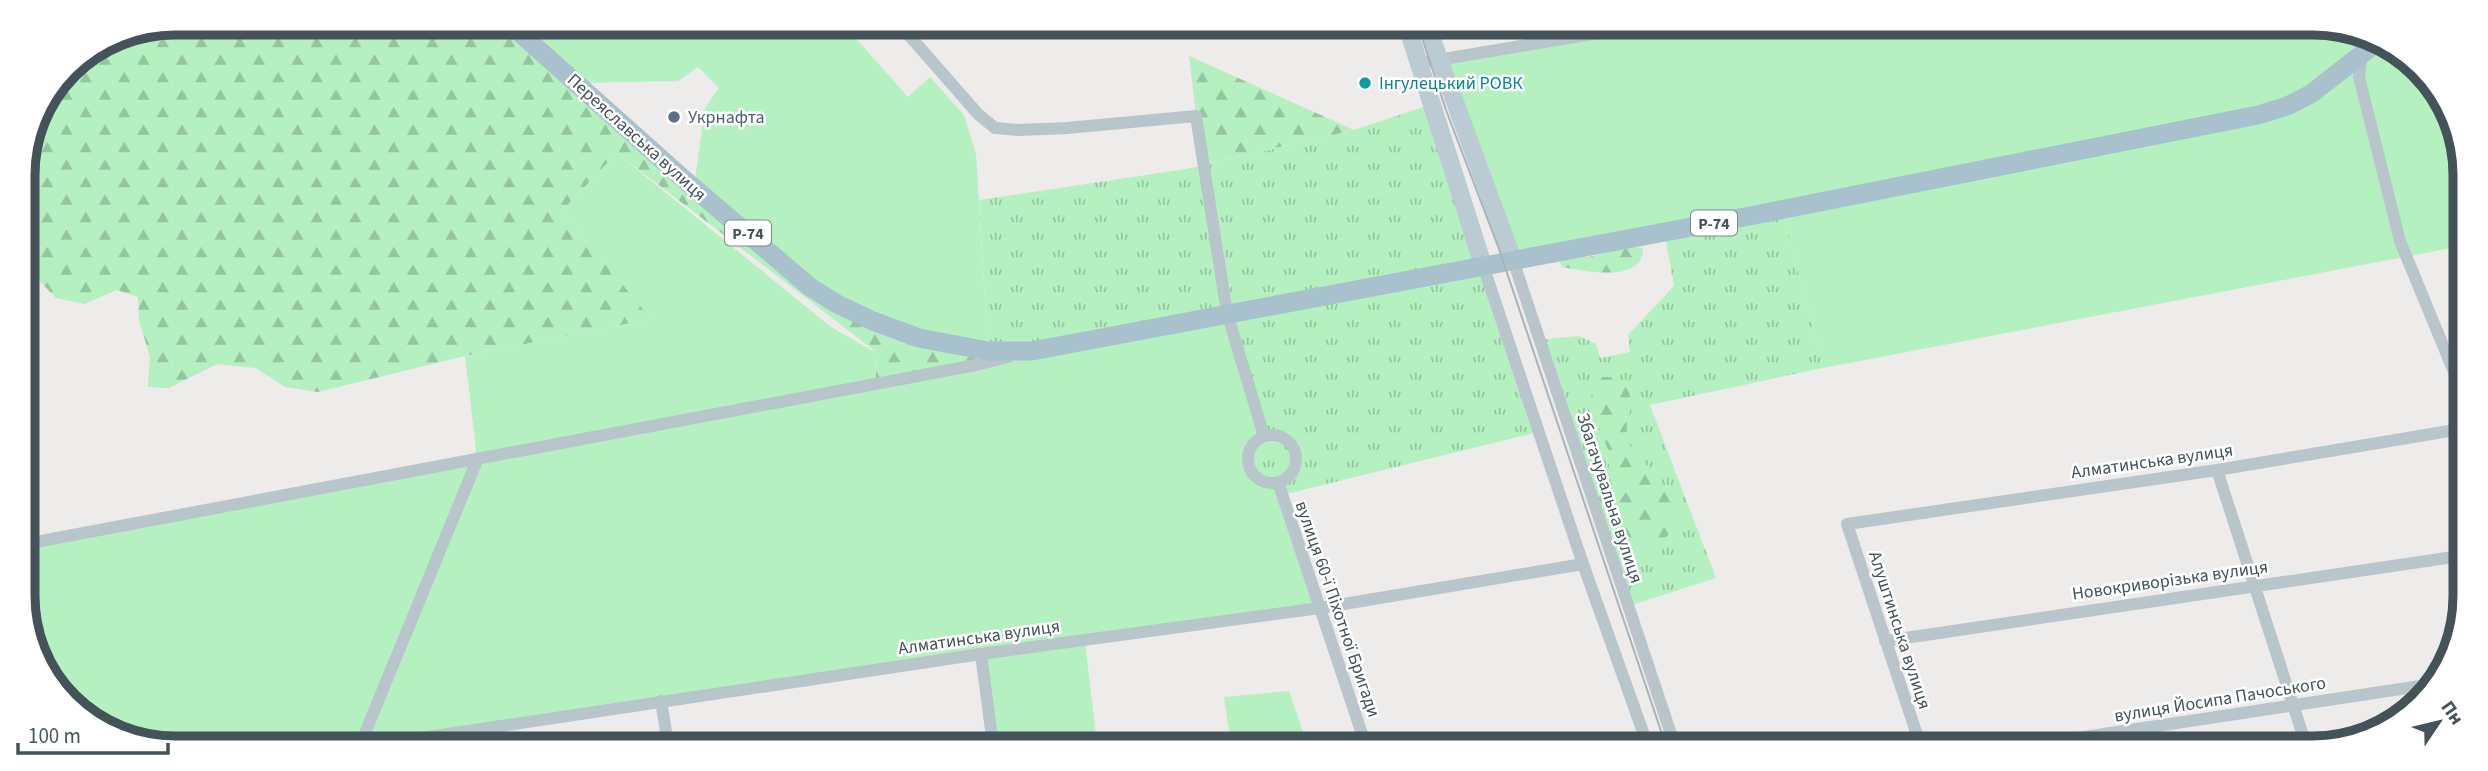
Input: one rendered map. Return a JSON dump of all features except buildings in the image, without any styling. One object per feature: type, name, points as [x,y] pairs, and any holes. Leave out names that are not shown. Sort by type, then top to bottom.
[{"type":"main road","name":"Переяславська вулиця","points":[[522,35],[810,287],[837,304],[919,338],[988,351],[1032,351]]},
{"type":"main road","points":[[1410,35],[1483,265]]},
{"type":"main road","points":[[1430,35],[1513,260]]},
{"type":"main road","name":"Р-74","points":[[1032,351],[1750,216],[2258,115],[2287,106],[2311,94],[2368,47]]},
{"type":"street","points":[[910,35],[978,114],[995,128],[1067,128],[1196,116],[1227,313],[1264,436]]},
{"type":"street","points":[[1420,64],[1587,35]]},
{"type":"street","points":[[2369,47],[2359,77],[2400,241],[2453,370]]},
{"type":"street","name":"Збагачувальна вулиця","points":[[1513,260],[1671,736]]},
{"type":"street","points":[[1483,265],[1583,564],[1644,736]]},
{"type":"street","points":[[35,542],[976,365],[1032,351]]},
{"type":"street","name":"Алматинська вулиця","points":[[1847,524],[2217,470],[2453,430]]},
{"type":"street","points":[[1264,436],[1281,436],[1295,452],[1296,461],[1292,471],[1278,482],[1268,483],[1256,478],[1248,465],[1247,456],[1251,446],[1264,436]]},
{"type":"street","points":[[364,736],[478,458]]},
{"type":"street","points":[[2217,470],[2303,736]]},
{"type":"street","name":"вулиця 60-ї Піхотної Бригади","points":[[1278,482],[1363,736]]},
{"type":"street","name":"Алуштинська вулиця","points":[[1847,524],[1916,736]]},
{"type":"street","name":"Новокриворізька вулиця","points":[[1885,640],[2453,557]]},
{"type":"street","name":"Алматинська вулиця","points":[[443,736],[981,654],[1320,608],[1583,564]]},
{"type":"street","points":[[981,654],[992,736]]},
{"type":"street","name":"вулиця Йосипа Пачоського","points":[[2092,736],[2419,686]]},
{"type":"street","points":[[661,701],[667,736]]},
{"type":"green space","points":[[166,35],[522,35],[687,182],[873,321],[1032,351],[876,384],[875,351],[617,153],[562,211],[652,319],[465,356],[318,392],[285,387],[256,368],[217,364],[169,388],[148,387],[150,357],[139,320],[138,297],[117,290],[84,304],[56,298],[35,276],[35,166],[40,139],[49,113],[64,90],[83,70],[113,49],[130,42]]},
{"type":"green space","points":[[522,35],[853,35],[908,97],[930,77],[964,115],[976,154],[988,351],[837,304],[694,187],[705,108],[719,88],[698,67],[678,81],[577,83]]},
{"type":"green space","points":[[1587,35],[2331,36],[2366,46],[2398,64],[2412,76],[2434,105],[2448,139],[2452,157],[2453,248],[1823,368],[1782,209],[1513,260],[1439,60]]},
{"type":"green space","points":[[1189,56],[1354,130],[1202,165]]},
{"type":"green space","points":[[1432,104],[1538,432],[1282,495],[1273,483],[1256,478],[1250,468],[1249,453],[1258,439],[988,351],[979,200],[1186,169],[1354,130]]},
{"type":"green space","points":[[617,153],[831,327],[875,352],[876,383],[1227,313],[1264,436],[1250,449],[1249,466],[1256,478],[1273,483],[1320,608],[1085,641],[1096,736],[992,736],[982,654],[434,736],[157,735],[113,722],[83,701],[70,688],[49,658],[42,641],[35,605],[35,542],[477,458],[465,356],[651,319],[562,211]]},
{"type":"green space","points":[[1782,209],[1823,368],[1650,405],[1716,578],[1628,606],[1540,340],[1579,336],[1596,344],[1600,358],[1630,352],[1628,335],[1674,286],[1664,232]]},
{"type":"green space","points":[[1632,246],[1643,248],[1641,259],[1634,267],[1624,271],[1584,271],[1562,267],[1559,261],[1589,257]]},
{"type":"green space","points":[[1602,377],[1618,377],[1626,387],[1631,404],[1627,425],[1629,443],[1661,481],[1672,504],[1675,514],[1671,532],[1664,539],[1653,543],[1638,545],[1621,529],[1612,509],[1609,498],[1609,452],[1590,406],[1593,384]]},
{"type":"green space","points":[[1289,691],[1305,736],[1230,736],[1224,697]]},
{"type":"tram line","points":[[1421,35],[1446,110],[1499,249],[1663,736]]},
{"type":"place","name":"Інгулецький РОВК","points":[[1365,83]]},
{"type":"place","name":"Укрнафта","points":[[674,117]]}]
